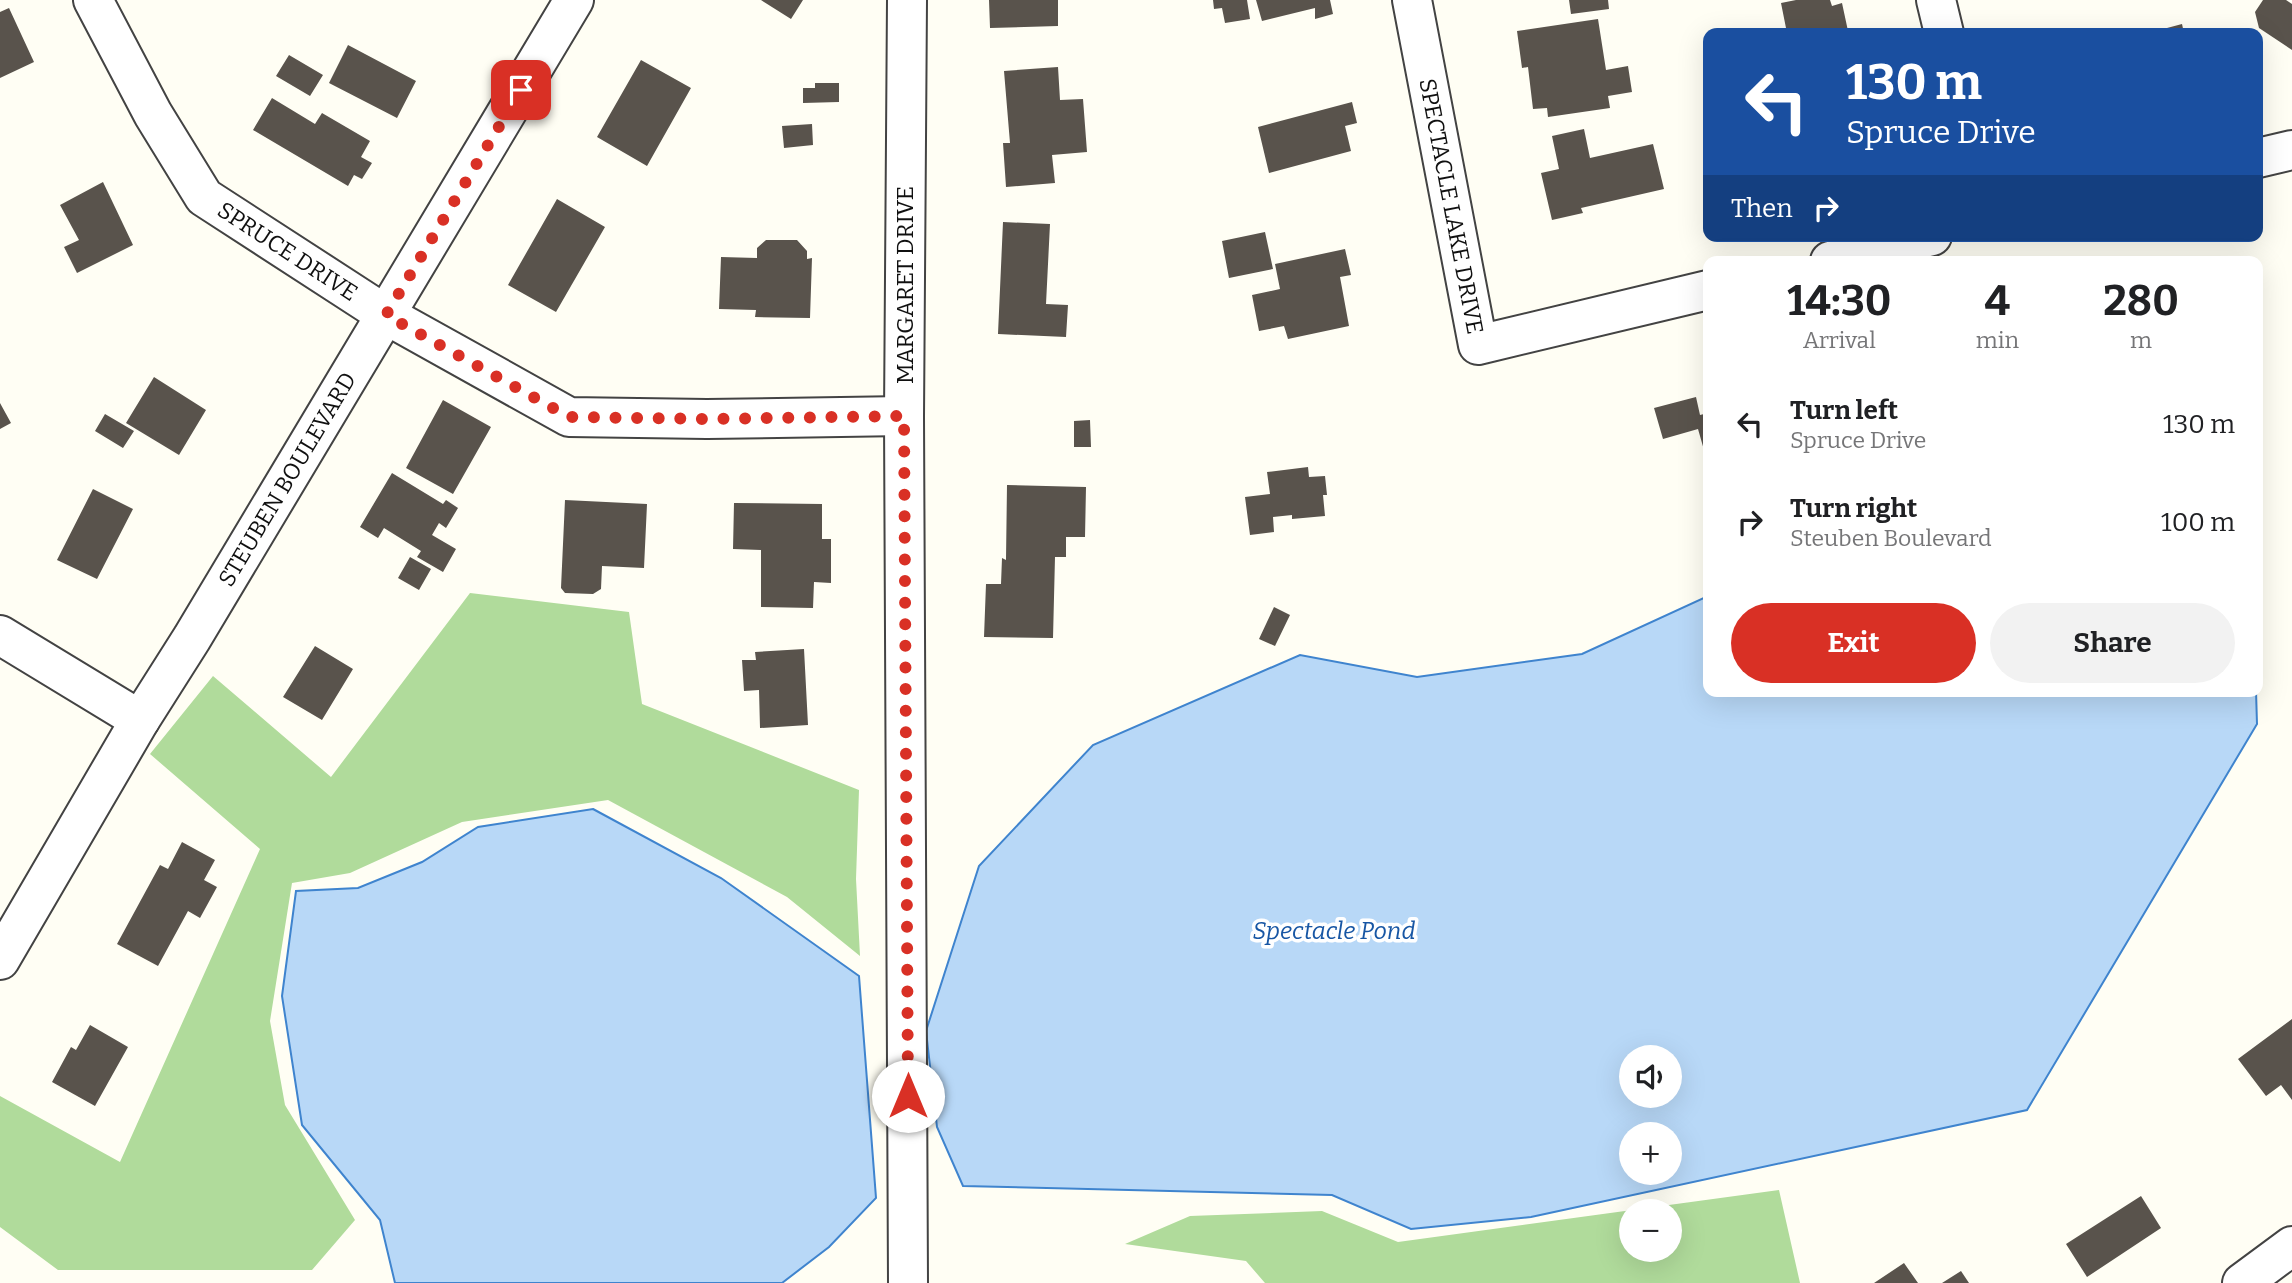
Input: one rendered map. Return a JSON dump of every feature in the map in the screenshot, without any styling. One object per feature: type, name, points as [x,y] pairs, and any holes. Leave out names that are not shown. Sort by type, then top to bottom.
[{"type":"street","name":"SPRUCE DRIVE","points":[[93,0],[153,114],[204,197],[386,315],[569,417],[707,419],[904,416]]},
{"type":"street","name":"STEUBEN BOULEVARD","points":[[0,960],[140,720],[574,0]]},
{"type":"street","name":"MARGARET DRIVE","points":[[907,0],[904,416],[908,1283]]},
{"type":"street","name":"SPECTACLE LAKE DRIVE","points":[[1412,0],[1478,345],[1703,291]]},
{"type":"street","points":[[1936,0],[1943,28]]},
{"type":"street","points":[[2263,157],[2292,150]]},
{"type":"street","points":[[1850,256],[1908,242]]},
{"type":"street","points":[[0,635],[140,720]]},
{"type":"street","points":[[2242,1283],[2292,1246]]},
{"type":"green space","points":[[470,593],[629,612],[642,704],[859,790],[856,879],[860,956],[787,897],[608,800],[462,822],[350,873],[292,883],[270,1021],[285,1105],[355,1220],[312,1270],[58,1270],[0,1227],[0,1096],[120,1162],[260,849],[150,754],[213,676],[331,777]]},
{"type":"green space","points":[[1779,1190],[1800,1283],[1265,1283],[1246,1261],[1125,1244],[1190,1216],[1322,1211],[1398,1242],[1619,1212],[1619,1262],[1682,1262],[1682,1203]]},
{"type":"water","name":"Spectacle Pond","points":[[1703,598],[1703,697],[2256,697],[2257,724],[2027,1110],[1682,1184],[1682,1122],[1619,1122],[1619,1185],[1679,1185],[1531,1217],[1411,1229],[1332,1195],[963,1186],[937,1127],[926,1031],[979,866],[1093,745],[1300,655],[1417,677],[1582,654]]},
{"type":"water","points":[[593,809],[721,878],[859,976],[876,1198],[829,1247],[782,1283],[395,1283],[380,1220],[302,1125],[282,996],[296,891],[358,888],[422,862],[478,827]]},
{"type":"building","points":[[761,0],[803,0],[791,19]]},
{"type":"building","points":[[989,0],[1058,0],[1058,26],[990,28]]},
{"type":"building","points":[[1213,0],[1247,0],[1250,19],[1225,23],[1222,8],[1214,9]]},
{"type":"building","points":[[1256,0],[1330,0],[1333,14],[1315,19],[1315,8],[1262,21]]},
{"type":"building","points":[[1569,0],[1608,0],[1609,9],[1571,14]]},
{"type":"building","points":[[1830,0],[1832,6],[1842,3],[1847,28],[1786,28],[1781,3]]},
{"type":"building","points":[[2263,0],[2286,0],[2292,4],[2292,50],[2263,31],[2263,28],[2259,28],[2255,12]]},
{"type":"building","points":[[9,8],[34,62],[0,78],[0,12]]},
{"type":"building","points":[[1598,19],[1606,70],[1628,66],[1632,92],[1608,96],[1610,108],[1548,117],[1547,108],[1533,109],[1528,67],[1522,68],[1517,31]]},
{"type":"building","points":[[2182,24],[2183,28],[2167,28]]},
{"type":"building","points":[[348,45],[416,81],[397,118],[329,83]]},
{"type":"building","points":[[289,55],[323,75],[310,96],[276,76]]},
{"type":"building","points":[[641,60],[691,88],[647,166],[597,137]]},
{"type":"building","points":[[1058,67],[1060,100],[1083,99],[1087,152],[1052,155],[1055,183],[1006,187],[1003,143],[1010,143],[1004,71]]},
{"type":"building","points":[[815,83],[839,83],[839,102],[803,103],[803,88],[815,88]]},
{"type":"building","points":[[272,98],[315,124],[322,113],[370,141],[361,157],[372,163],[362,179],[354,175],[348,186],[253,130]]},
{"type":"building","points":[[1352,102],[1357,123],[1345,126],[1351,151],[1269,173],[1258,127]]},
{"type":"building","points":[[812,124],[813,145],[784,148],[782,126]]},
{"type":"building","points":[[1584,129],[1590,158],[1653,144],[1664,189],[1581,208],[1583,213],[1552,220],[1541,173],[1559,169],[1552,136]]},
{"type":"building","points":[[103,182],[133,245],[77,273],[64,247],[79,240],[60,205]]},
{"type":"building","points":[[557,199],[605,227],[556,312],[508,285]]},
{"type":"building","points":[[1003,222],[1050,224],[1046,304],[1068,305],[1066,337],[998,334]]},
{"type":"building","points":[[1265,232],[1273,269],[1229,278],[1222,241]]},
{"type":"building","points":[[766,240],[797,240],[807,251],[807,259],[812,258],[810,318],[755,317],[756,310],[719,309],[721,257],[757,258],[757,248]]},
{"type":"building","points":[[1345,249],[1351,275],[1340,277],[1349,326],[1288,339],[1284,326],[1259,331],[1252,295],[1280,289],[1275,264]]},
{"type":"building","points":[[154,377],[206,410],[179,455],[126,423]]},
{"type":"building","points":[[1696,397],[1700,415],[1703,414],[1703,446],[1698,429],[1663,439],[1654,408]]},
{"type":"building","points":[[443,400],[491,427],[453,494],[406,468]]},
{"type":"building","points":[[0,403],[11,423],[0,429]]},
{"type":"building","points":[[105,414],[134,431],[123,448],[95,431]]},
{"type":"building","points":[[1090,420],[1091,447],[1074,447],[1074,421]]},
{"type":"building","points":[[1308,467],[1309,477],[1325,476],[1325,516],[1292,519],[1292,515],[1273,517],[1274,532],[1250,535],[1245,497],[1270,494],[1267,472]]},
{"type":"building","points":[[392,473],[443,504],[446,500],[458,508],[446,528],[439,523],[432,535],[456,549],[443,572],[417,557],[421,551],[384,528],[378,538],[360,527]]},
{"type":"building","points":[[1007,485],[1086,487],[1085,537],[1066,537],[1066,557],[1055,557],[1053,638],[984,637],[986,584],[1001,584],[1002,558],[1006,560]]},
{"type":"building","points":[[93,489],[133,509],[97,579],[57,560]]},
{"type":"building","points":[[565,500],[647,504],[644,568],[602,566],[601,589],[593,594],[565,593],[561,588]]},
{"type":"building","points":[[734,503],[822,504],[822,539],[831,539],[831,583],[814,582],[813,608],[761,607],[761,550],[733,549]]},
{"type":"building","points":[[410,557],[431,569],[419,590],[398,578]]},
{"type":"building","points":[[1274,607],[1290,615],[1275,646],[1259,639]]},
{"type":"building","points":[[315,646],[353,669],[322,720],[283,697]]},
{"type":"building","points":[[804,649],[808,725],[760,728],[759,690],[744,691],[742,660],[756,660],[755,652]]},
{"type":"building","points":[[182,842],[215,860],[204,880],[217,887],[200,918],[188,911],[158,966],[117,944],[160,865],[168,869]]},
{"type":"building","points":[[2292,1019],[2292,1100],[2281,1085],[2266,1096],[2238,1059]]},
{"type":"building","points":[[90,1025],[128,1047],[95,1106],[52,1082],[71,1047],[76,1050]]},
{"type":"building","points":[[2141,1196],[2161,1228],[2087,1277],[2066,1244]]},
{"type":"building","points":[[1904,1263],[1918,1283],[1874,1283]]},
{"type":"building","points":[[1961,1271],[1969,1283],[1942,1283]]},
{"type":"route","points":[[521,90],[386,315],[569,417],[707,419],[904,416],[908,1096]]}]
